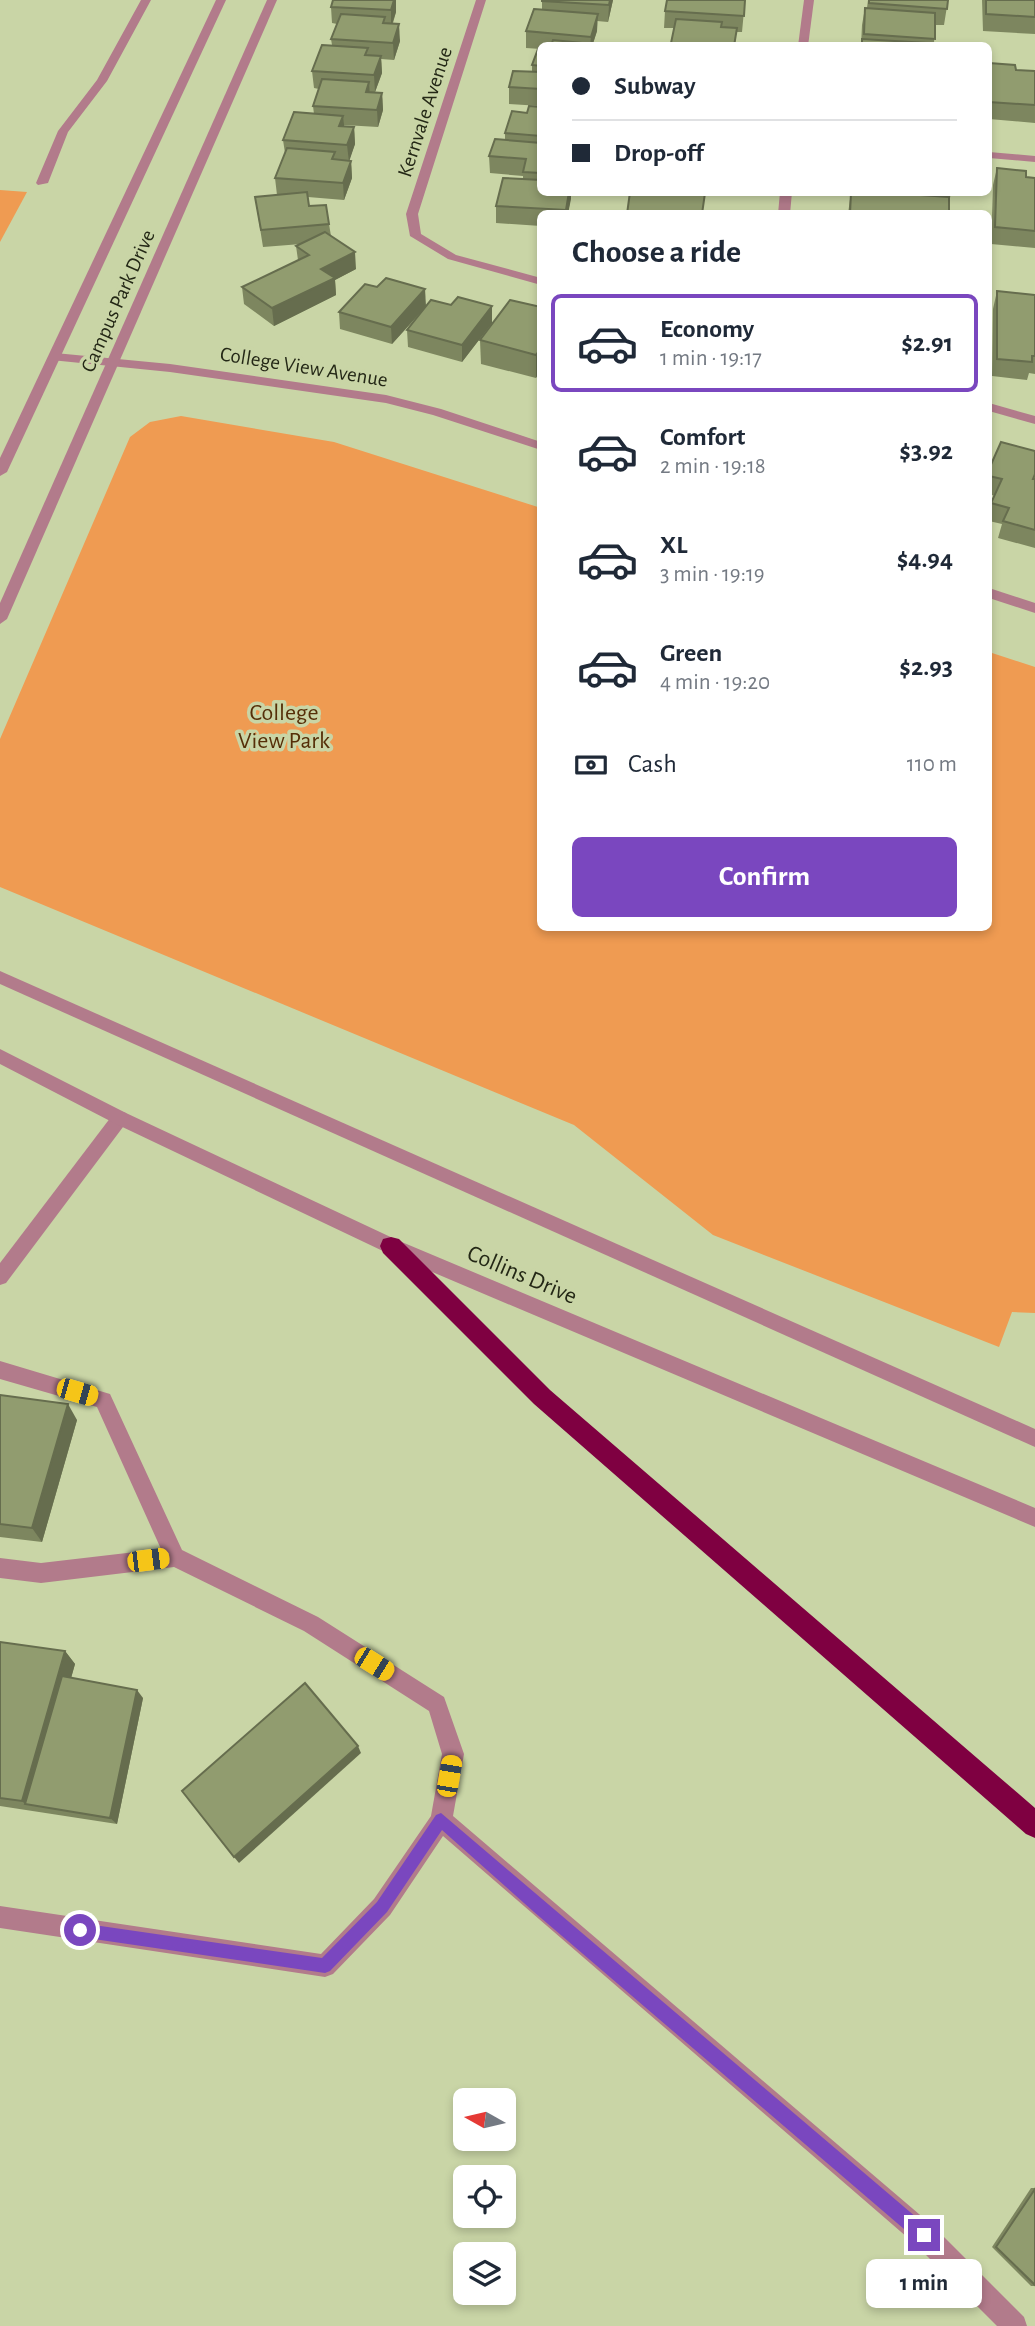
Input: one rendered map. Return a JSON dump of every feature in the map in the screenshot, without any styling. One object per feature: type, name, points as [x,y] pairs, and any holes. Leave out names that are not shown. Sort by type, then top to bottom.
[{"type":"highway","points":[[391,1246],[542,1397],[1035,1825]]},
{"type":"street","points":[[42,183],[63,131],[102,81],[146,0]]},
{"type":"street","name":"Campus Park Drive","points":[[0,472],[221,0]]},
{"type":"street","name":"Campus Park Drive","points":[[0,619],[272,0]]},
{"type":"street","name":"Kernvale Avenue","points":[[481,0],[412,214],[416,236],[452,257],[537,281]]},
{"type":"street","points":[[804,42],[809,0]]},
{"type":"street","points":[[992,155],[1035,159]]},
{"type":"street","name":"College View Avenue","points":[[55,357],[112,361],[386,399],[437,412],[537,445]]},
{"type":"street","points":[[992,408],[1035,420]]},
{"type":"street","points":[[992,594],[1035,608]]},
{"type":"street","points":[[0,977],[1035,1438]]},
{"type":"street","name":"Collins Drive","points":[[0,1056],[120,1118],[391,1246],[1035,1518]]},
{"type":"street","points":[[0,1277],[120,1118]]},
{"type":"street","points":[[0,1370],[103,1400],[175,1557]]},
{"type":"street","points":[[0,1568],[41,1573],[175,1557],[311,1624],[437,1704],[453,1754],[441,1820],[382,1907],[325,1966],[0,1917]]},
{"type":"street","points":[[441,1820],[539,1907],[924,2235],[1015,2326]]},
{"type":"green space","points":[[0,190],[27,192],[0,242]]},
{"type":"green space","name":"College View Park","points":[[181,416],[334,442],[537,507],[537,931],[992,931],[992,653],[1035,667],[1035,1313],[1012,1312],[999,1347],[713,1235],[574,1125],[0,887],[0,739],[130,437],[150,422]]},
{"type":"building","points":[[333,0],[394,0],[391,10],[331,7]]},
{"type":"building","points":[[542,0],[610,0],[609,5]]},
{"type":"building","points":[[667,0],[745,0],[744,16],[665,11]]},
{"type":"building","points":[[869,0],[948,0],[947,9],[869,3]]},
{"type":"building","points":[[986,0],[1035,0],[1035,17],[986,14]]},
{"type":"building","points":[[865,8],[935,13],[935,39],[864,34]]},
{"type":"building","points":[[534,9],[598,14],[591,37],[526,31]]},
{"type":"building","points":[[341,14],[385,17],[383,23],[399,24],[393,43],[331,39]]},
{"type":"building","points":[[676,19],[722,22],[721,27],[737,28],[735,42],[671,42]]},
{"type":"building","points":[[862,39],[911,42],[862,42]]},
{"type":"building","points":[[322,45],[368,48],[365,55],[381,56],[374,75],[312,71]]},
{"type":"building","points":[[537,52],[537,66],[532,65]]},
{"type":"building","points":[[992,63],[1015,65],[1016,70],[1035,71],[1035,105],[992,102]]},
{"type":"building","points":[[513,71],[537,72],[537,89],[509,87]]},
{"type":"building","points":[[322,79],[369,82],[366,92],[382,93],[377,110],[313,106]]},
{"type":"building","points":[[529,106],[537,107],[537,136],[505,133],[512,111],[527,113]]},
{"type":"building","points":[[294,112],[343,116],[339,126],[354,127],[347,145],[283,140]]},
{"type":"building","points":[[495,139],[537,143],[537,173],[523,172],[526,159],[489,156]]},
{"type":"building","points":[[287,148],[335,152],[332,159],[351,161],[343,183],[275,178]]},
{"type":"building","points":[[997,168],[1026,171],[1026,177],[1035,178],[1035,231],[995,227]]},
{"type":"building","points":[[503,178],[537,180],[537,196],[568,196],[566,210],[496,206]]},
{"type":"building","points":[[307,192],[309,206],[326,205],[329,224],[261,230],[255,197]]},
{"type":"building","points":[[629,196],[705,196],[703,210],[628,210]]},
{"type":"building","points":[[851,196],[949,197],[949,210],[850,210]]},
{"type":"building","points":[[325,232],[355,252],[321,269],[335,278],[272,308],[242,287],[309,255],[296,246]]},
{"type":"building","points":[[386,278],[425,289],[391,327],[339,312],[365,284],[377,287]]},
{"type":"building","points":[[997,291],[1035,295],[1035,356],[1032,356],[1032,362],[997,359]]},
{"type":"building","points":[[458,297],[492,306],[462,345],[407,330],[431,300],[451,305]]},
{"type":"building","points":[[510,300],[537,306],[536,355],[480,340]]},
{"type":"building","points":[[1001,442],[1035,451],[1035,530],[1003,521],[1009,508],[992,503],[1002,479],[992,477],[992,462]]},
{"type":"building","points":[[0,1395],[68,1404],[32,1528],[0,1524]]},
{"type":"building","points":[[0,1642],[65,1651],[22,1801],[0,1798]]},
{"type":"building","points":[[62,1676],[137,1690],[110,1818],[25,1804]]},
{"type":"building","points":[[305,1683],[358,1746],[234,1857],[182,1791]]},
{"type":"building","points":[[1035,2189],[1035,2285],[996,2247]]},
{"type":"route","points":[[80,1930],[325,1966],[382,1907],[441,1820],[539,1907],[924,2235]]}]
